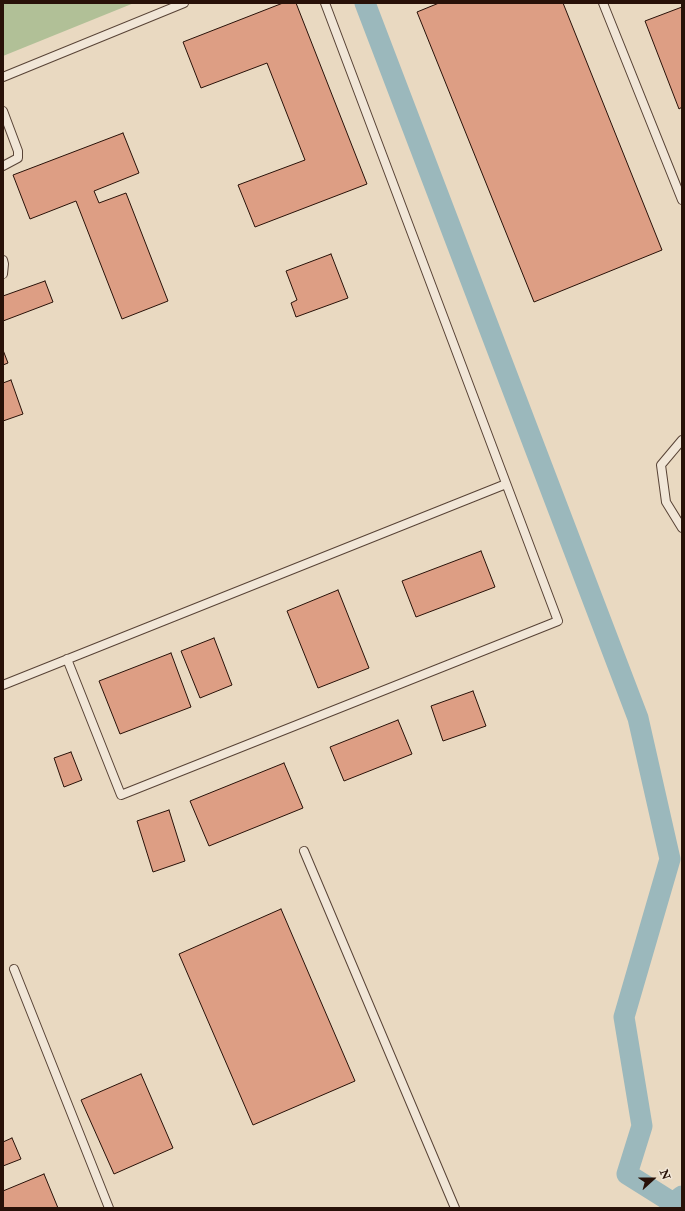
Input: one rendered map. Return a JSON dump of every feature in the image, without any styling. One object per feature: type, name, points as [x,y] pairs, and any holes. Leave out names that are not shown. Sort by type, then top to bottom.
[{"type":"lane","points":[[3,77],[184,3]]},
{"type":"lane","points":[[67,659],[121,795],[558,621],[325,3]]},
{"type":"lane","points":[[603,3],[682,200]]},
{"type":"lane","points":[[3,111],[18,151],[18,158],[3,166]]},
{"type":"lane","points":[[3,260],[3,274]]},
{"type":"lane","points":[[682,440],[661,465],[666,502],[682,528]]},
{"type":"lane","points":[[3,685],[506,484]]},
{"type":"lane","points":[[304,851],[455,1208]]},
{"type":"lane","points":[[14,969],[109,1208]]},
{"type":"green space","points":[[3,3],[134,3],[3,56]]},
{"type":"building","points":[[283,3],[296,3],[367,184],[255,227],[238,185],[305,160],[267,63],[201,88],[183,42]]},
{"type":"building","points":[[439,3],[563,3],[662,250],[534,302],[417,12]]},
{"type":"building","points":[[682,7],[682,107],[679,109],[645,21]]},
{"type":"building","points":[[123,133],[139,173],[94,191],[99,203],[126,193],[168,301],[122,319],[76,201],[30,219],[13,175]]},
{"type":"building","points":[[331,254],[348,298],[296,317],[291,303],[297,300],[286,271]]},
{"type":"building","points":[[45,281],[53,302],[3,321],[3,296]]},
{"type":"building","points":[[3,350],[8,363],[3,365]]},
{"type":"building","points":[[11,380],[23,414],[3,421],[3,383]]},
{"type":"building","points":[[481,551],[495,587],[416,617],[402,581]]},
{"type":"building","points":[[338,590],[369,668],[318,688],[287,611]]},
{"type":"building","points":[[214,638],[232,685],[200,698],[181,651]]},
{"type":"building","points":[[171,653],[191,707],[120,734],[99,681]]},
{"type":"building","points":[[473,691],[486,726],[443,741],[431,706]]},
{"type":"building","points":[[398,720],[412,754],[344,781],[330,747]]},
{"type":"building","points":[[71,752],[82,780],[64,787],[54,758]]},
{"type":"building","points":[[284,763],[303,808],[209,846],[190,801]]},
{"type":"building","points":[[169,810],[185,861],[153,872],[137,821]]},
{"type":"building","points":[[281,909],[355,1081],[253,1125],[179,954]]},
{"type":"building","points":[[141,1074],[173,1148],[114,1174],[81,1100]]},
{"type":"building","points":[[12,1138],[21,1159],[3,1166],[3,1142]]},
{"type":"building","points":[[44,1174],[58,1208],[3,1208],[3,1191]]},
{"type":"waterway","points":[[365,3],[638,718],[670,859],[624,1017],[642,1126],[627,1174],[673,1203],[682,1196]]}]
